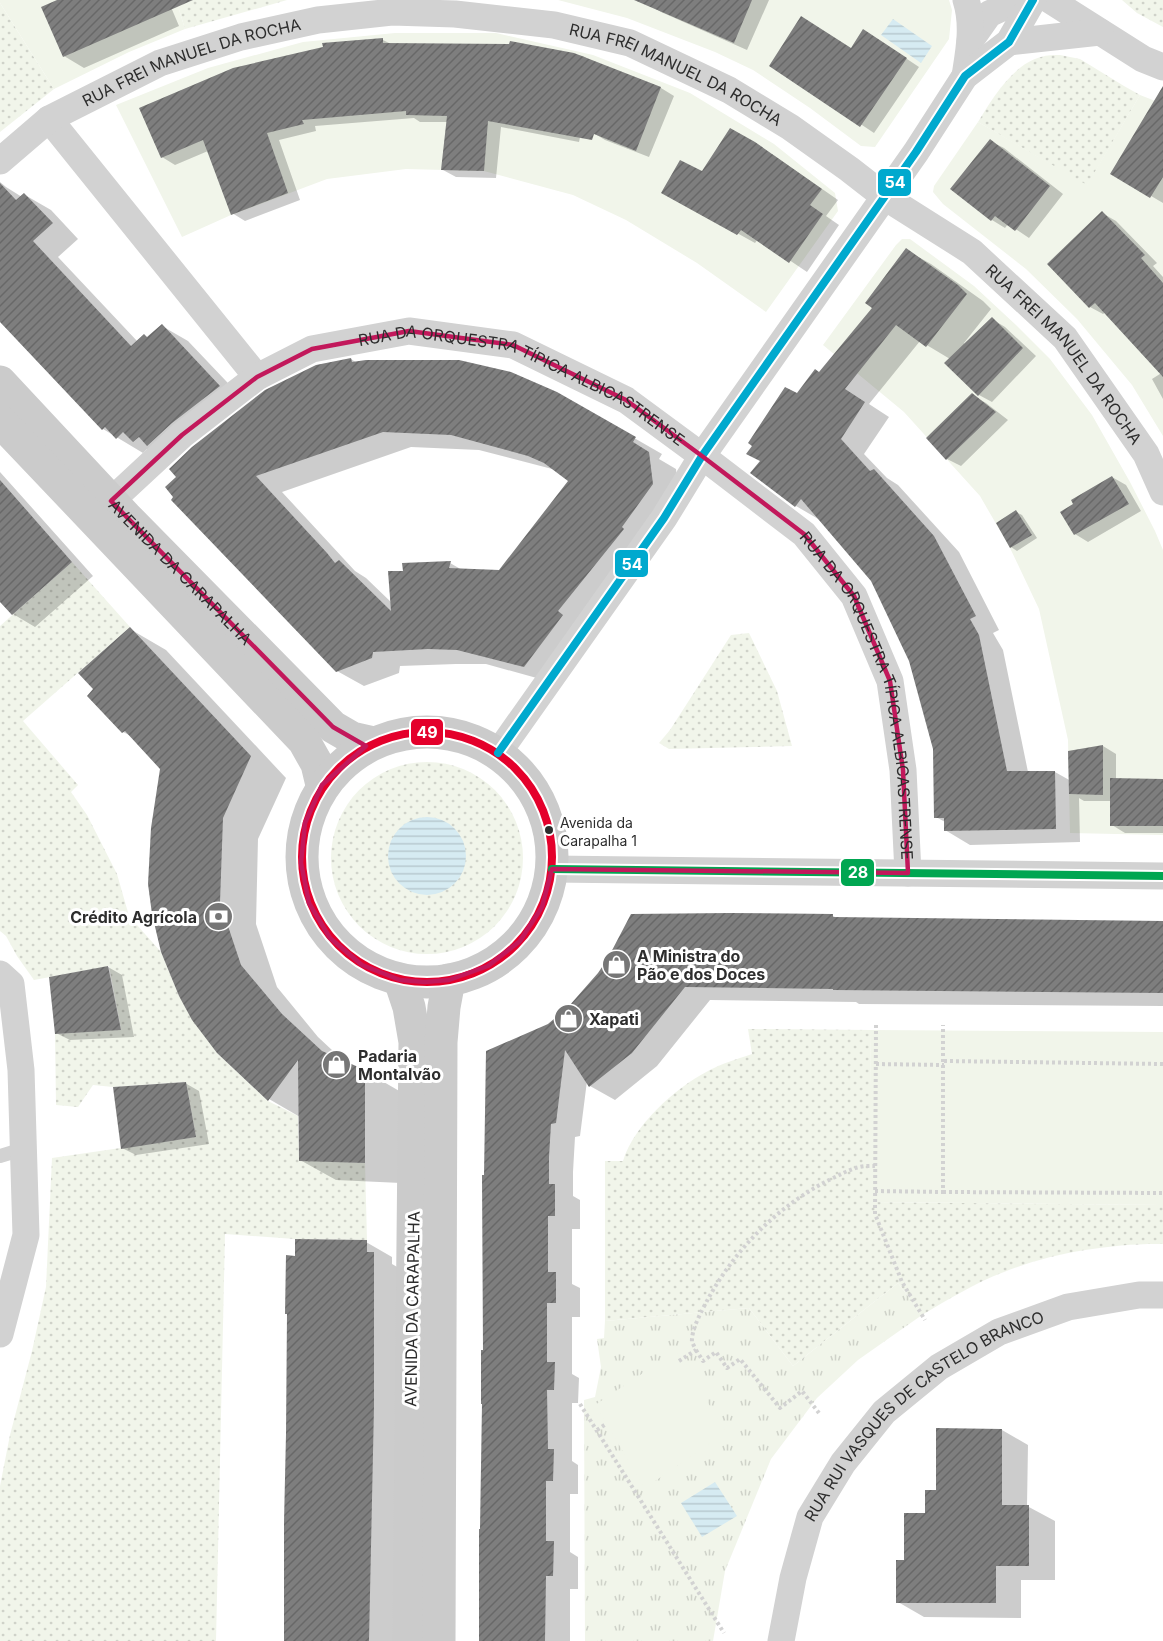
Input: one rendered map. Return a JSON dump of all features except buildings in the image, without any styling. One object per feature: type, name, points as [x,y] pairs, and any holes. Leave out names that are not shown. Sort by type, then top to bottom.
[{"type":"main road","name":"AVENIDA DA CARAPALHA","points":[[0,382],[111,501],[333,727],[352,738],[374,743]]},
{"type":"main road","points":[[0,422],[304,741],[317,764],[322,785]]},
{"type":"main road","points":[[428,731],[465,737],[498,753],[523,776],[541,803],[551,835],[552,869],[542,907],[520,941],[488,966],[449,980],[425,982],[400,980],[362,965],[330,938],[309,903],[301,863],[305,822],[322,785],[339,766],[374,743],[392,736],[428,731]]},
{"type":"main road","name":"AVENIDA DA CARAPALHA","points":[[400,980],[409,1007],[415,1042],[409,1641]]},
{"type":"main road","name":"AVENIDA DA CARAPALHA","points":[[439,1641],[441,1042],[449,980]]},
{"type":"street","points":[[965,76],[970,40],[969,9],[966,0]]},
{"type":"street","points":[[970,40],[989,14],[1019,0]]},
{"type":"street","points":[[498,753],[657,527],[702,456],[885,197],[965,76],[1009,42],[1033,0]]},
{"type":"street","points":[[1050,0],[1143,58],[1163,67]]},
{"type":"street","name":"RUA FREI MANUEL DA ROCHA","points":[[0,161],[49,118],[160,63],[241,37],[318,20],[392,12],[454,14],[554,25],[630,43],[729,90],[790,127],[885,197],[972,252],[1065,338],[1146,454],[1163,492]]},
{"type":"street","points":[[1009,42],[1100,32]]},
{"type":"street","points":[[49,118],[257,377]]},
{"type":"street","name":"RUA DA ORQUESTRA TÍPICA ALBICASTRENSE","points":[[111,501],[182,435],[257,377],[312,349],[409,331],[513,345],[626,400],[804,534],[854,596],[890,681],[903,770],[908,873]]},
{"type":"street","points":[[552,869],[1163,876]]},
{"type":"street","points":[[0,974],[11,984],[21,1070],[11,1152],[26,1235],[0,1334]]},
{"type":"street","name":"RUA RUI VASQUES DE CASTELO BRANCO","points":[[781,1641],[810,1517],[843,1463],[884,1412],[939,1367],[999,1332],[1068,1307],[1139,1295],[1163,1295]]},
{"type":"path","points":[[876,1025],[875,1214],[902,1282],[926,1320]]},
{"type":"path","points":[[943,1025],[943,1192]]},
{"type":"path","points":[[876,1064],[1163,1064]]},
{"type":"path","points":[[819,1413],[802,1391],[780,1408],[740,1359],[727,1368],[717,1352],[704,1361],[692,1342],[695,1324],[714,1288],[734,1259],[763,1227],[817,1186],[862,1166],[875,1166]]},
{"type":"path","points":[[875,1191],[1163,1193]]},
{"type":"path","points":[[679,1361],[696,1350]]},
{"type":"path","points":[[580,1404],[724,1633]]},
{"type":"path","points":[[597,1431],[606,1424]]},
{"type":"highlighted area","points":[[409,331],[513,345],[626,400],[804,534],[854,596],[890,681],[903,770],[908,873],[552,869],[542,907],[520,941],[488,966],[449,980],[425,982],[400,980],[362,965],[330,938],[309,903],[301,863],[305,823],[322,785],[366,746],[333,727],[111,501],[182,435],[257,377],[312,349]]},
{"type":"green space","points":[[0,0],[176,0],[185,29],[129,52],[54,89]]},
{"type":"green space","points":[[176,0],[287,0],[185,29]]},
{"type":"green space","points":[[558,0],[949,0],[952,10],[949,39],[875,147],[861,146],[753,70],[715,52],[627,18]]},
{"type":"green space","points":[[1122,0],[1163,0],[1163,27],[1137,13]]},
{"type":"green space","points":[[0,3],[54,89],[0,132]]},
{"type":"green space","points":[[395,33],[496,33],[593,55],[690,93],[774,144],[835,193],[838,211],[766,312],[697,263],[626,220],[573,195],[484,171],[406,169],[327,179],[231,215],[182,237],[116,105],[208,68],[303,42]]},
{"type":"green space","points":[[1060,55],[1080,59],[1140,95],[1087,186],[978,122],[1004,84],[1021,67],[1041,57]]},
{"type":"green space","points":[[1140,95],[1163,104],[1163,436],[1132,385],[1077,319],[1026,269],[943,204],[933,192],[934,186],[978,122],[1087,185]]},
{"type":"green space","points":[[902,239],[910,239],[974,286],[1050,359],[1092,415],[1155,531],[1163,550],[1163,835],[1070,833],[1068,740],[1039,609],[1010,548],[980,496],[904,412],[823,345]]},
{"type":"green space","points":[[72,562],[130,627],[23,721],[78,785],[71,792],[87,815],[117,874],[129,916],[161,952],[179,996],[217,1053],[268,1101],[298,1116],[299,1160],[365,1163],[367,1240],[295,1239],[225,1234],[216,1641],[0,1641],[0,1486],[46,1287],[52,1158],[196,1137],[186,1082],[113,1087],[93,1085],[78,1107],[56,1105],[55,1034],[121,1029],[109,966],[34,980],[6,936],[0,931],[0,626]]},
{"type":"green space","points":[[749,633],[777,691],[792,746],[669,749],[659,743],[670,730],[731,635]]},
{"type":"green space","points":[[427,762],[455,766],[480,778],[495,790],[507,805],[519,830],[523,858],[519,886],[507,911],[495,926],[480,938],[455,950],[427,954],[399,950],[374,938],[359,926],[347,911],[335,886],[331,858],[335,830],[347,805],[359,790],[374,778],[399,766]]},
{"type":"green space","points":[[748,1029],[871,1030],[869,1202],[1163,1205],[1163,1244],[1103,1247],[1041,1259],[983,1281],[922,1315],[898,1283],[793,1366],[749,1308],[605,1321],[605,1161],[623,1161],[628,1147],[646,1121],[682,1087],[713,1068],[752,1054]]},
{"type":"green space","points":[[871,1030],[1163,1032],[1163,1205],[868,1202]]},
{"type":"green space","points":[[898,1283],[922,1315],[858,1360],[817,1398],[771,1459],[725,1571],[713,1641],[585,1641],[584,1400],[595,1397],[601,1367],[597,1339],[604,1338],[605,1321],[749,1308],[793,1366]]},
{"type":"green space","points":[[676,1351],[726,1432],[645,1488],[595,1405]]},
{"type":"shaded area","points":[[893,19],[932,46],[921,63],[881,35]]},
{"type":"shaded area","points":[[427,817],[442,820],[454,829],[463,841],[466,856],[463,871],[454,883],[442,892],[427,895],[412,892],[400,883],[391,871],[388,856],[391,841],[400,829],[412,820]]},
{"type":"shaded area","points":[[715,1482],[737,1516],[702,1537],[681,1503]]},
{"type":"transit line","name":"54","points":[[498,753],[664,518],[702,456],[916,152],[965,76],[1009,42],[1033,0]]},
{"type":"transit line","name":"49","points":[[427,732],[463,737],[486,747],[506,760],[524,778],[537,798],[547,821],[552,857],[547,893],[537,916],[524,936],[506,954],[486,967],[463,977],[427,982],[391,977],[368,967],[348,954],[330,936],[317,916],[307,893],[302,857],[307,821],[317,798],[330,778],[348,760],[368,747],[391,737],[427,732]]},
{"type":"transit line","name":"28","points":[[552,869],[1163,876]]},
{"type":"place","name":"Avenida da Carapalha 1","points":[[549,830]]},
{"type":"place","name":"Crédito Agrícola","points":[[218,917]]},
{"type":"place","name":"A Ministra do Pão e dos Doces","points":[[616,965]]},
{"type":"place","name":"Xapati","points":[[568,1019]]},
{"type":"place","name":"Padaria Montalvão","points":[[337,1065]]}]
